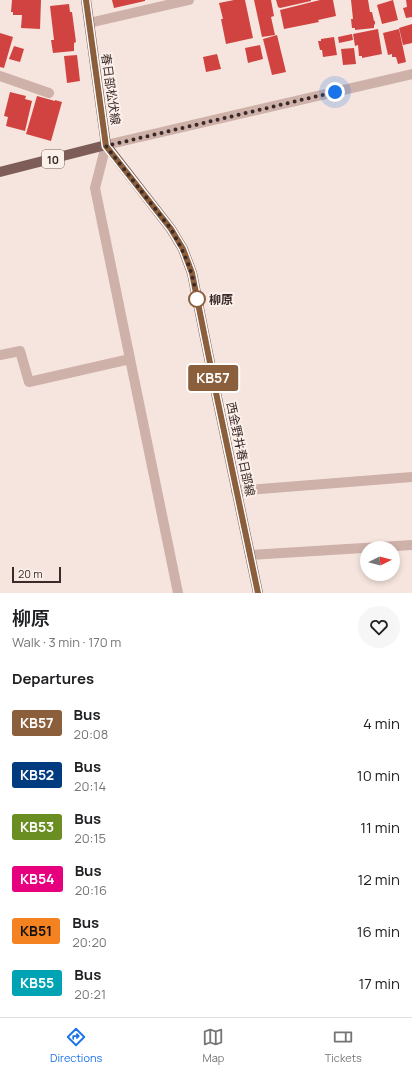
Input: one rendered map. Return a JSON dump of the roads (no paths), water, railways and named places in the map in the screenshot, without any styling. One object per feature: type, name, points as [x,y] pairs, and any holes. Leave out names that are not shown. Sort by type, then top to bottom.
[{"type":"main road","name":"春日部松伏線","points":[[86,0],[106,146]]},
{"type":"main road","name":"10","points":[[0,172],[106,146]]},
{"type":"main road","name":"西金野井春日部線","points":[[106,146],[171,229],[183,249],[190,267],[198,299],[258,593]]},
{"type":"street","points":[[89,23],[189,0]]},
{"type":"street","points":[[178,593],[95,188],[106,146],[412,74]]},
{"type":"street","points":[[0,76],[49,93]]},
{"type":"street","points":[[0,355],[20,351],[29,382],[130,359]]},
{"type":"street","points":[[236,491],[412,477]]},
{"type":"street","points":[[250,555],[412,545]]},
{"type":"place","name":"柳原","points":[[197,299]]}]
